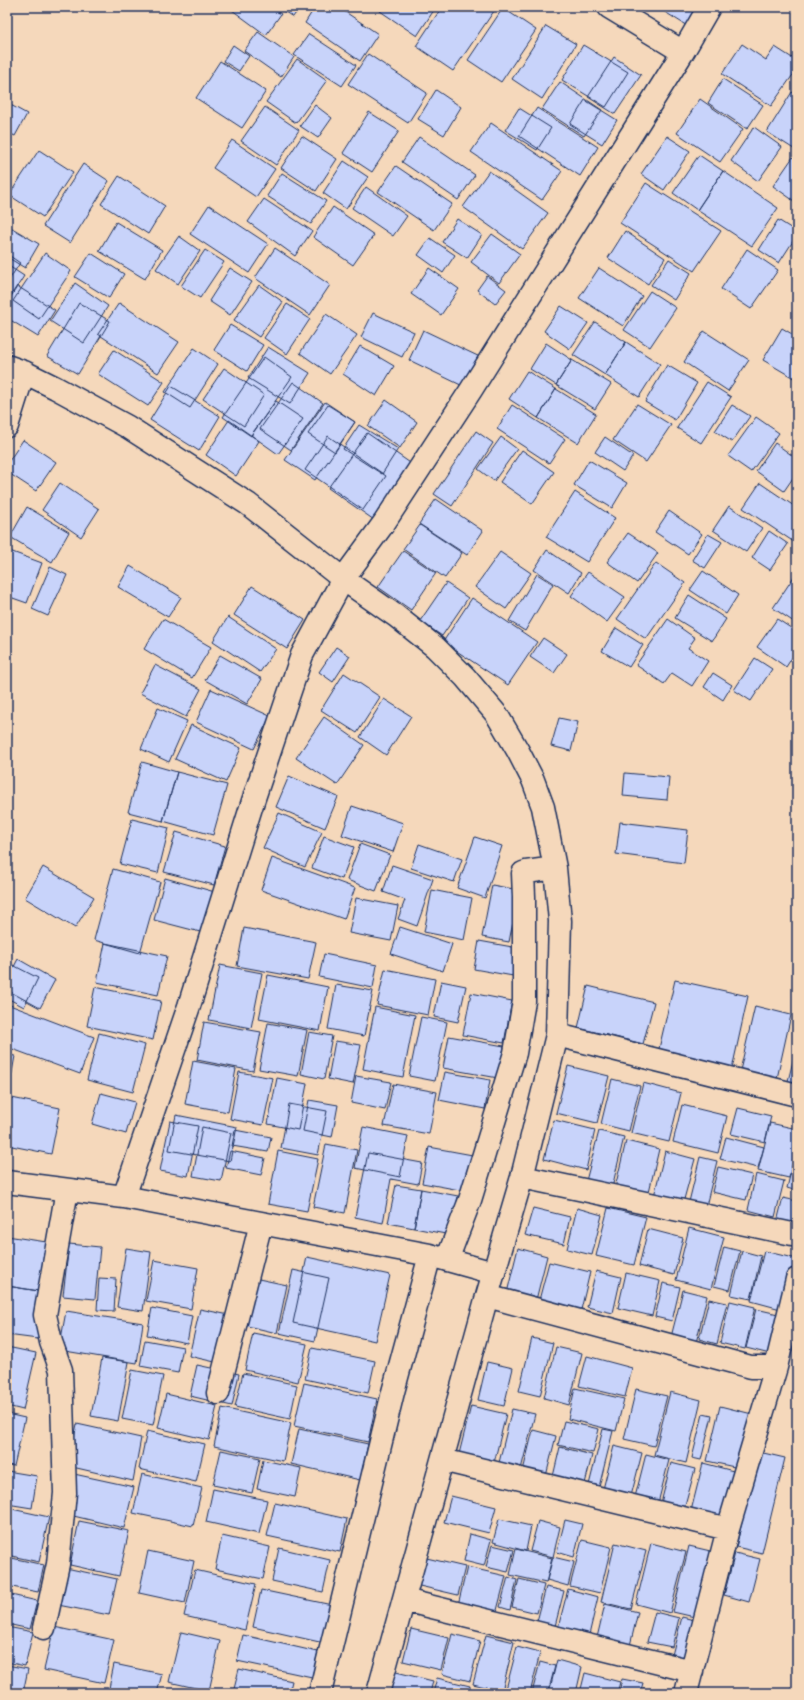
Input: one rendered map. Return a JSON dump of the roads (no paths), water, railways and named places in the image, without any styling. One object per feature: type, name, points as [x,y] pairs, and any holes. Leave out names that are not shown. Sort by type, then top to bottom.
[{"type":"street","points":[[609,7],[683,52]]},
{"type":"street","points":[[124,1197],[189,1006],[253,801],[302,655],[342,581],[384,523],[472,390],[683,52],[709,7]]},
{"type":"street","points":[[9,420],[17,375],[128,427],[248,504],[342,581],[396,616],[435,646],[465,677],[497,715],[518,750],[533,780],[543,807],[560,922],[557,1035],[522,1177],[486,1271],[487,1296],[378,1693]]},
{"type":"street","points":[[320,1693],[392,1392],[470,1200],[515,1053],[524,1001],[523,873],[552,868]]},
{"type":"street","points":[[557,1035],[797,1095]]},
{"type":"street","points":[[522,1177],[797,1235]]},
{"type":"street","points":[[7,1182],[124,1197],[445,1259],[486,1271]]},
{"type":"street","points":[[44,1628],[58,1564],[65,1494],[61,1370],[51,1342],[45,1314],[68,1190]]},
{"type":"street","points":[[218,1393],[261,1223]]},
{"type":"street","points":[[686,1693],[728,1529],[776,1367],[797,1279]]},
{"type":"street","points":[[487,1296],[751,1367],[776,1367]]},
{"type":"street","points":[[442,1460],[728,1529]]},
{"type":"street","points":[[404,1600],[692,1671]]}]
